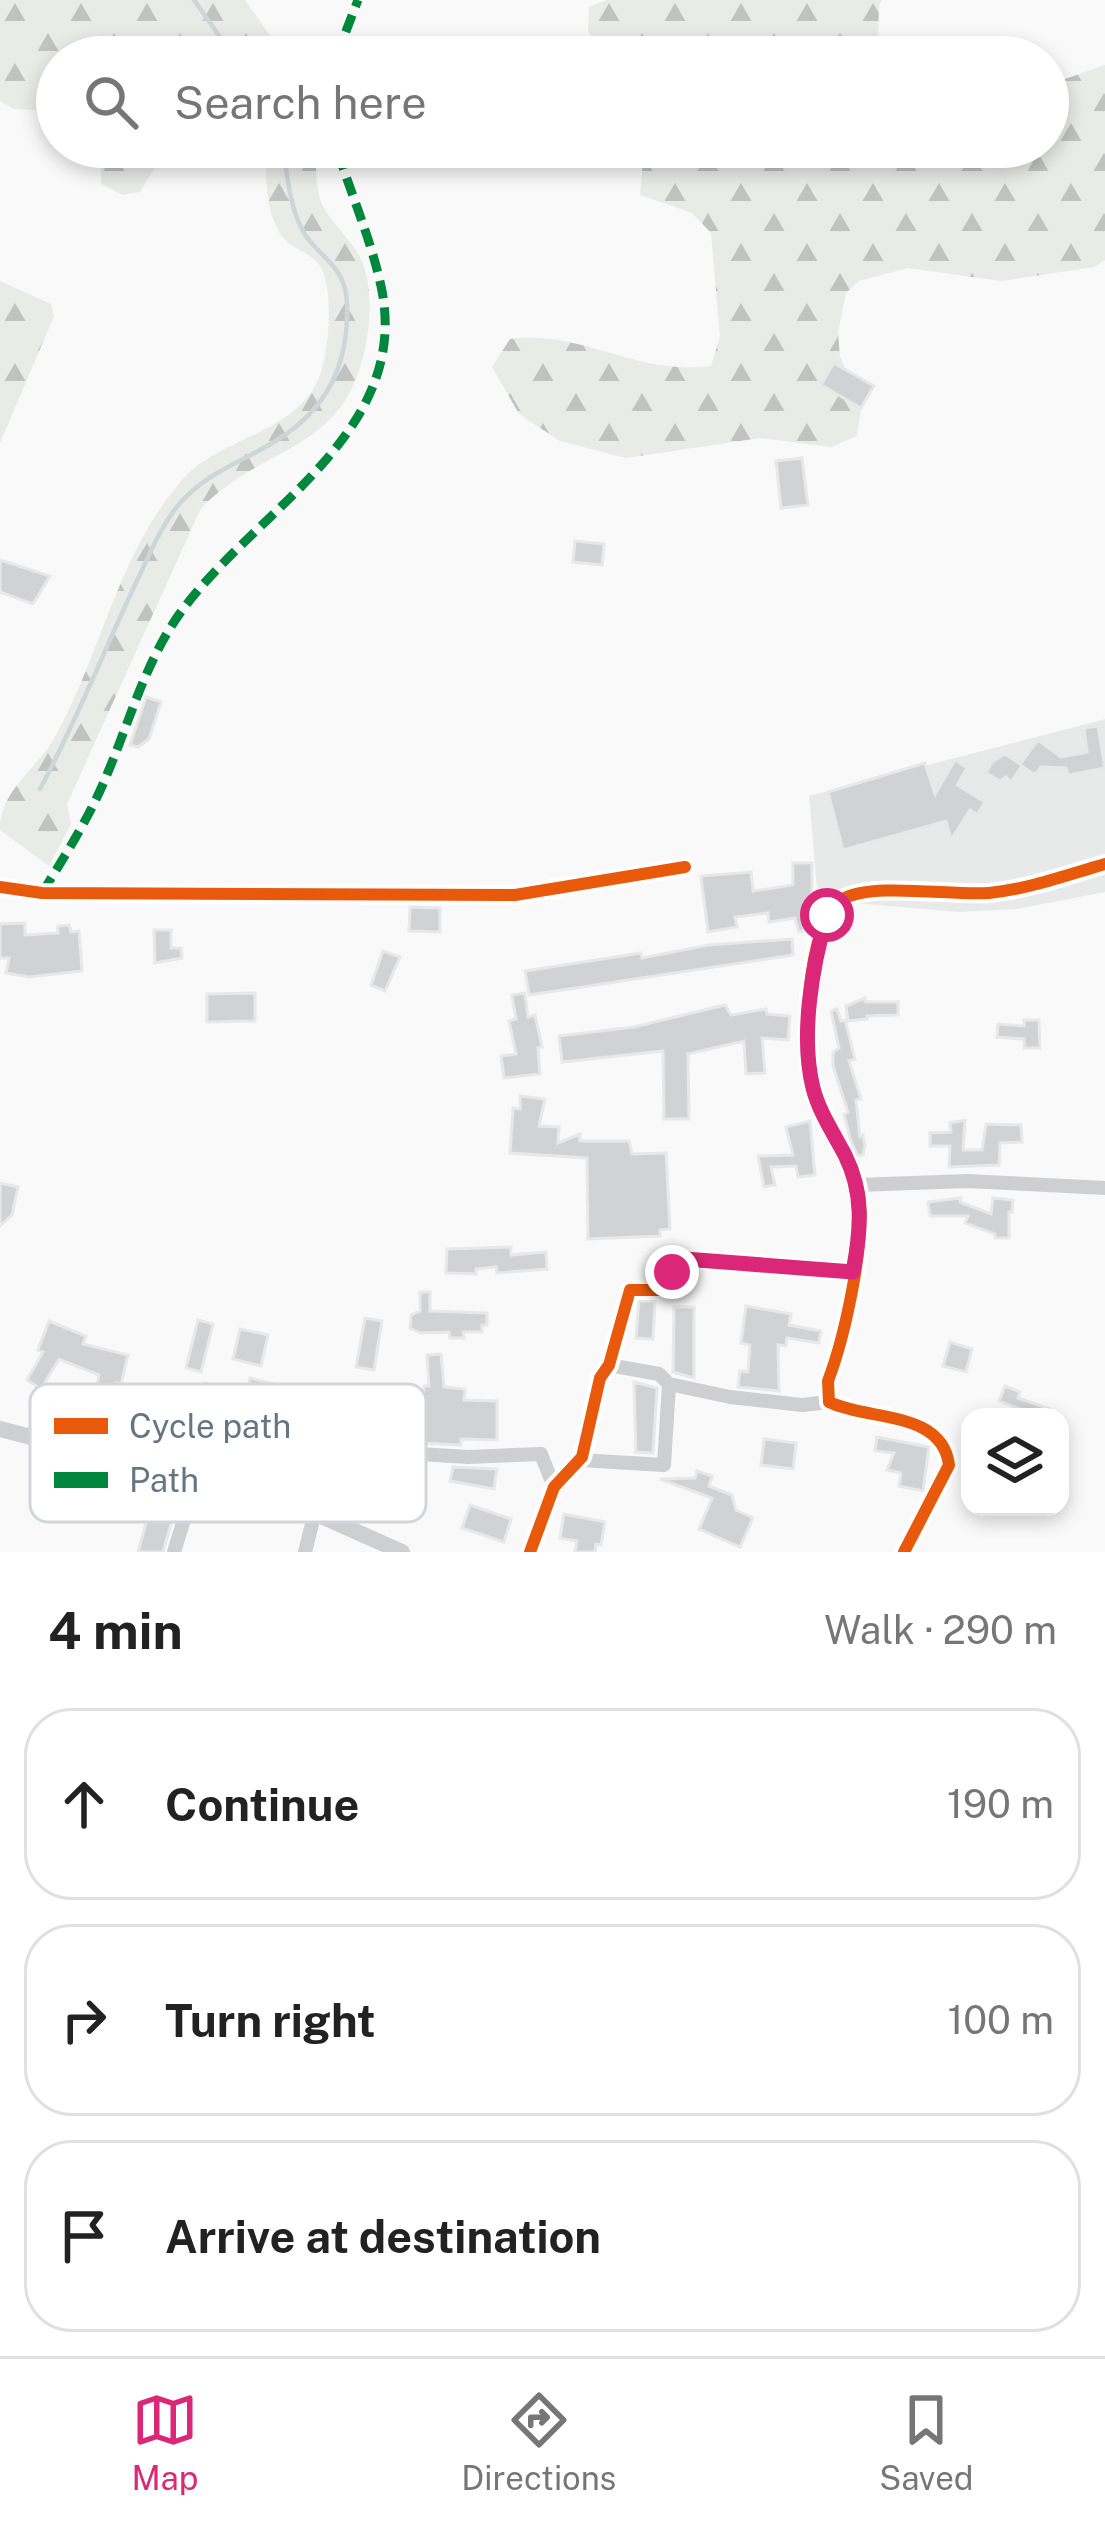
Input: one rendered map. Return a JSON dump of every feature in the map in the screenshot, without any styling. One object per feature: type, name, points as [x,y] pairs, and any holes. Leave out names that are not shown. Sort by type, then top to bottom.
[{"type":"street","points":[[829,1402],[828,1381],[853,1272],[861,1207],[858,1185],[819,1103],[810,1070],[814,956],[827,915],[842,899],[864,893],[987,893],[1105,864]]},
{"type":"street","points":[[0,887],[42,893],[515,895],[686,867]]},
{"type":"street","points":[[858,1185],[967,1181],[1105,1187]]},
{"type":"street","points":[[530,1552],[554,1487],[580,1460],[599,1378],[609,1365],[630,1290],[663,1289],[674,1265],[685,1259],[853,1272]]},
{"type":"street","points":[[609,1365],[659,1374],[669,1384],[730,1397],[802,1406],[829,1402],[846,1410],[907,1421],[935,1433],[947,1450],[949,1465],[904,1552]]},
{"type":"street","points":[[580,1460],[664,1466],[669,1384]]},
{"type":"street","points":[[0,1429],[30,1436]]},
{"type":"street","points":[[426,1454],[541,1454],[554,1487]]},
{"type":"street","points":[[175,1552],[184,1522]]},
{"type":"street","points":[[305,1552],[312,1522]]},
{"type":"street","points":[[337,1522],[402,1552]]},
{"type":"shaded area","points":[[1105,719],[1105,892],[1017,909],[960,912],[818,900],[809,796]]},
{"type":"green space","points":[[0,0],[245,0],[270,36],[36,36],[36,110],[14,109],[0,101]]},
{"type":"green space","points":[[607,0],[882,0],[878,36],[591,36],[589,7]]},
{"type":"green space","points":[[1105,65],[1105,260],[1094,267],[1001,281],[908,268],[859,281],[846,293],[838,332],[840,356],[861,408],[857,436],[831,447],[760,438],[626,458],[560,441],[519,414],[492,367],[510,339],[537,338],[658,365],[711,366],[720,336],[711,233],[692,213],[640,195],[642,168],[1069,168],[1069,78]]},
{"type":"green space","points":[[101,168],[154,168],[140,192],[123,195],[101,184]]},
{"type":"green space","points":[[266,168],[316,168],[321,202],[354,247],[369,291],[367,337],[357,375],[343,404],[324,425],[227,486],[201,508],[67,804],[71,824],[49,866],[0,830],[2,816],[12,792],[54,739],[142,539],[183,479],[219,452],[298,407],[322,369],[328,330],[323,271],[288,242],[273,219]]},
{"type":"green space","points":[[0,281],[51,304],[54,316],[0,443]]},
{"type":"building","points":[[834,363],[874,386],[861,408],[821,385]]},
{"type":"building","points":[[802,458],[808,505],[781,508],[776,461]]},
{"type":"building","points":[[575,541],[604,544],[602,565],[573,562]]},
{"type":"building","points":[[0,560],[50,576],[33,604],[0,592]]},
{"type":"building","points":[[146,697],[161,702],[149,739],[138,747],[130,745]]},
{"type":"building","points":[[1098,726],[1105,768],[1068,775],[1066,768],[1041,767],[1035,775],[1022,766],[1011,782],[986,773],[1005,754],[1020,764],[1038,740],[1061,757],[1087,752],[1084,728]]},
{"type":"building","points":[[955,760],[967,768],[957,785],[985,802],[977,815],[970,810],[951,840],[946,821],[843,850],[828,792],[925,763],[935,794]]},
{"type":"building","points":[[793,863],[812,863],[812,912],[808,912],[807,929],[799,932],[795,918],[769,922],[768,913],[735,917],[737,927],[708,932],[701,876],[751,872],[753,891],[793,885]]},
{"type":"building","points":[[410,907],[440,908],[440,932],[409,931]]},
{"type":"building","points":[[25,923],[25,935],[58,933],[58,926],[69,925],[71,932],[79,931],[82,971],[29,977],[6,973],[9,958],[0,958],[0,924]]},
{"type":"building","points":[[154,930],[171,930],[171,948],[181,948],[182,958],[155,963]]},
{"type":"building","points":[[792,939],[793,955],[529,995],[525,971],[641,953],[642,958],[709,945]]},
{"type":"building","points":[[383,951],[400,957],[385,991],[371,985]]},
{"type":"building","points":[[255,993],[255,1021],[207,1022],[207,994]]},
{"type":"building","points":[[525,993],[528,1017],[535,1015],[542,1047],[538,1048],[540,1074],[504,1078],[501,1056],[516,1054],[509,1021],[516,1019],[512,995]]},
{"type":"building","points":[[865,998],[865,1002],[898,1002],[898,1015],[848,1021],[846,1006]]},
{"type":"building","points":[[725,1005],[731,1015],[766,1009],[767,1014],[790,1016],[788,1040],[762,1038],[765,1073],[746,1074],[744,1041],[688,1054],[689,1119],[664,1119],[663,1051],[562,1062],[559,1036],[634,1027]]},
{"type":"building","points":[[837,1009],[841,1021],[845,1020],[855,1059],[849,1061],[861,1099],[856,1100],[865,1146],[858,1156],[833,1066],[833,1052],[839,1048],[831,1011]]},
{"type":"building","points":[[1024,1020],[1039,1020],[1040,1048],[1024,1048],[1024,1039],[997,1037],[998,1024],[1024,1026]]},
{"type":"building","points":[[520,1096],[545,1099],[539,1126],[559,1127],[558,1143],[580,1134],[580,1141],[629,1141],[632,1154],[666,1153],[670,1229],[660,1230],[660,1236],[588,1239],[587,1158],[510,1153],[513,1108],[520,1109]]},
{"type":"building","points":[[965,1120],[963,1150],[982,1150],[986,1124],[1021,1125],[1022,1142],[1000,1143],[999,1165],[949,1167],[950,1146],[930,1146],[930,1133],[951,1132],[950,1123]]},
{"type":"building","points":[[810,1121],[815,1175],[798,1177],[796,1166],[771,1167],[775,1185],[764,1187],[758,1156],[793,1155],[786,1127]]},
{"type":"building","points":[[0,1183],[18,1187],[12,1215],[0,1226]]},
{"type":"building","points":[[961,1198],[960,1202],[991,1214],[993,1198],[1013,1200],[1009,1238],[995,1238],[965,1223],[968,1216],[930,1216],[928,1202]]},
{"type":"building","points":[[511,1247],[511,1255],[546,1252],[547,1269],[497,1273],[496,1267],[476,1269],[476,1274],[446,1273],[447,1249]]},
{"type":"building","points":[[420,1292],[430,1292],[430,1311],[487,1313],[487,1325],[482,1325],[482,1332],[463,1332],[464,1338],[410,1328],[411,1315],[420,1311]]},
{"type":"building","points":[[639,1301],[655,1301],[653,1339],[636,1338]]},
{"type":"building","points":[[746,1306],[791,1314],[789,1325],[821,1331],[819,1343],[787,1338],[786,1346],[778,1345],[779,1391],[738,1387],[740,1371],[748,1372],[750,1345],[741,1343]]},
{"type":"building","points":[[674,1307],[694,1307],[694,1378],[673,1372]]},
{"type":"building","points":[[365,1318],[382,1321],[374,1370],[356,1367]]},
{"type":"building","points":[[198,1320],[213,1324],[201,1372],[186,1368]]},
{"type":"building","points":[[49,1321],[86,1336],[83,1344],[128,1355],[121,1384],[97,1384],[99,1375],[59,1359],[44,1384],[33,1384],[27,1380],[43,1352],[38,1350]]},
{"type":"building","points":[[240,1329],[268,1335],[261,1366],[233,1359]]},
{"type":"building","points":[[950,1342],[972,1349],[966,1372],[943,1366]]},
{"type":"building","points":[[441,1354],[444,1387],[465,1389],[464,1400],[497,1401],[497,1440],[426,1443],[427,1355]]},
{"type":"building","points":[[634,1382],[657,1388],[653,1453],[636,1452]]},
{"type":"building","points":[[1005,1386],[1020,1392],[1018,1398],[1047,1408],[1017,1408],[999,1401]]},
{"type":"building","points":[[877,1437],[929,1447],[923,1491],[899,1486],[901,1473],[887,1470],[894,1453],[875,1451]]},
{"type":"building","points":[[764,1439],[796,1443],[793,1469],[761,1465]]},
{"type":"building","points":[[453,1467],[497,1469],[494,1489],[450,1481]]},
{"type":"building","points":[[697,1471],[712,1476],[709,1486],[732,1495],[736,1510],[753,1518],[740,1547],[699,1529],[712,1498],[660,1479],[695,1478]]},
{"type":"building","points":[[470,1505],[511,1519],[504,1542],[462,1528]]},
{"type":"building","points":[[564,1514],[605,1522],[595,1552],[575,1552],[577,1541],[560,1538]]},
{"type":"building","points":[[146,1522],[172,1522],[163,1552],[138,1552]]},
{"type":"waterway","points":[[194,0],[219,36]]},
{"type":"waterway","points":[[40,789],[170,517],[198,486],[274,442],[308,416],[339,366],[347,326],[346,291],[338,272],[312,244],[296,216],[286,168]]},
{"type":"marked path","points":[[344,36],[358,0]]},
{"type":"marked path","points":[[42,893],[94,804],[145,676],[174,622],[204,583],[316,471],[348,431],[372,388],[384,340],[381,286],[343,168]]},
{"type":"cycle path","points":[[904,1552],[949,1465],[943,1447],[918,1426],[829,1402],[828,1381],[852,1292],[860,1201],[853,1172],[819,1106],[810,1073],[810,989],[821,933],[830,912],[856,894],[893,890],[989,893],[1105,864]]},
{"type":"cycle path","points":[[0,887],[42,893],[515,895],[685,867]]},
{"type":"cycle path","points":[[530,1552],[554,1487],[582,1457],[600,1378],[609,1365],[630,1290],[663,1290],[674,1265],[685,1259],[853,1272]]},
{"type":"route","points":[[672,1272],[685,1259],[853,1272],[861,1207],[858,1185],[813,1090],[810,1070],[814,956],[827,915]]}]
